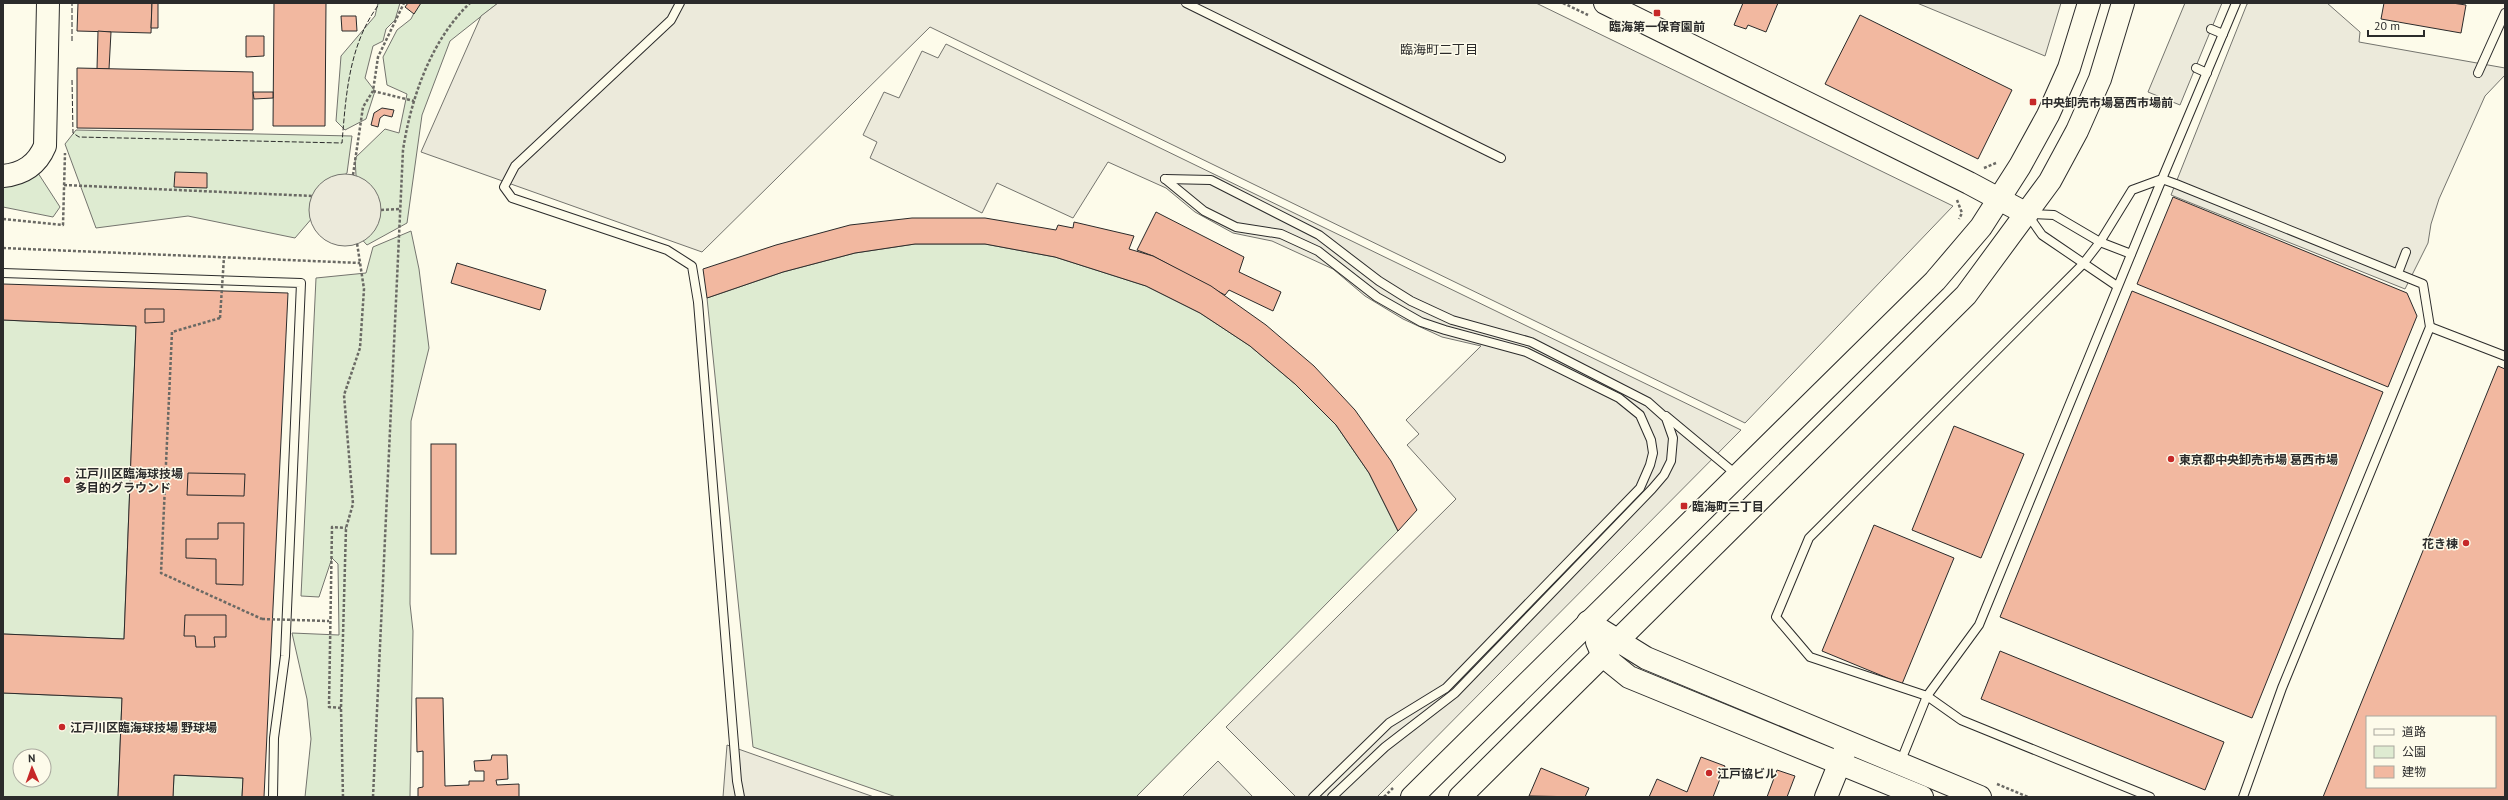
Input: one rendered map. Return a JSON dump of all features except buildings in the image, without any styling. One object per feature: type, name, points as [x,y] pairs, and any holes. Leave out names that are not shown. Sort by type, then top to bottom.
[{"type":"street","points":[[3,176],[25,171],[34,164],[45,146],[48,3]]},
{"type":"street","points":[[1605,3],[2027,214]]},
{"type":"street","points":[[1412,797],[1588,622],[1739,477],[1935,281],[1981,227],[2048,115],[2069,68],[2089,3]]},
{"type":"street","points":[[1460,797],[1620,640],[1966,295],[2050,181],[2077,131],[2100,79],[2123,3]]},
{"type":"street","points":[[1588,622],[1620,640],[1646,658],[1847,743],[1980,797]]},
{"type":"street","points":[[1588,622],[1603,656],[1629,676],[1922,797]]},
{"type":"street","points":[[1826,797],[1847,743]]},
{"type":"lane","points":[[680,3],[671,20],[515,166],[504,187],[512,198],[667,250],[692,266],[698,302],[737,781],[740,797]]},
{"type":"lane","points":[[1186,3],[1501,158]]},
{"type":"lane","points":[[1899,764],[1927,696],[1979,625],[2117,286],[2236,3]]},
{"type":"lane","points":[[2478,72],[2505,13]]},
{"type":"lane","points":[[2211,29],[2223,34]]},
{"type":"lane","points":[[2196,68],[2207,73]]},
{"type":"lane","points":[[1313,797],[1389,723],[1446,688],[1640,488],[1650,465],[1653,453],[1651,440],[1640,415],[1619,398],[1526,352],[1421,322],[1378,297],[1318,251],[1281,234],[1236,227],[1204,210],[1165,179],[1211,180],[1320,235],[1379,281],[1411,300],[1468,325],[1531,342],[1658,409],[1739,477]]},
{"type":"lane","points":[[2150,797],[1961,720],[1927,696],[1810,657],[1776,617],[1809,538],[2083,264],[2100,242],[2132,190],[2162,179],[2398,272],[2423,284],[2430,327],[2282,688],[2243,797]]},
{"type":"lane","points":[[2027,214],[2054,215],[2100,242],[2131,254]]},
{"type":"lane","points":[[2027,214],[2042,235],[2117,286]]},
{"type":"lane","points":[[2398,272],[2406,252]]},
{"type":"lane","points":[[3,273],[301,283],[285,656],[274,738],[273,797]]},
{"type":"lane","points":[[2430,327],[2505,356]]},
{"type":"lane","points":[[1332,797],[1385,747],[1455,692],[1660,480],[1671,461],[1673,438],[1666,418],[1658,409]]},
{"type":"path","points":[[353,175],[363,107],[373,91],[378,57],[404,3]]},
{"type":"path","points":[[374,797],[403,150],[408,115],[444,35],[470,3]]},
{"type":"path","points":[[373,91],[414,101]]},
{"type":"path","points":[[1982,168],[1995,165],[2000,160]]},
{"type":"path","points":[[3,219],[63,225],[64,185],[312,196]]},
{"type":"path","points":[[381,210],[400,210]]},
{"type":"path","points":[[343,797],[341,708],[346,528],[353,504],[344,395],[360,348],[364,289],[357,243]]},
{"type":"path","points":[[3,248],[360,263]]},
{"type":"path","points":[[224,257],[220,318],[172,332],[161,573],[262,619],[329,621]]},
{"type":"path","points":[[341,708],[329,707],[329,621],[332,527],[346,528]]},
{"type":"green space","points":[[378,3],[400,3],[395,20],[386,29],[383,41],[373,46],[365,78],[375,91],[366,119],[345,130],[336,121],[341,56],[375,16]]},
{"type":"green space","points":[[419,3],[498,3],[450,41],[422,115],[407,223],[367,245],[342,218],[357,192],[355,158],[385,129],[399,133],[407,94],[387,85],[383,57],[397,30],[411,19]]},
{"type":"green space","points":[[76,130],[352,136],[347,173],[322,192],[319,210],[295,238],[188,216],[96,228],[65,144]]},
{"type":"green space","points":[[3,170],[38,173],[60,207],[53,217],[3,207]]},
{"type":"green space","points":[[411,231],[419,269],[429,348],[411,421],[410,604],[413,631],[410,797],[305,797],[311,739],[307,699],[292,633],[339,635],[338,564],[332,558],[319,597],[301,596],[316,278],[366,273],[373,247]]},
{"type":"green space","points":[[915,244],[985,244],[1055,257],[1146,286],[1200,313],[1250,346],[1295,384],[1336,425],[1369,473],[1398,531],[1136,797],[896,797],[753,747],[707,298],[783,272],[855,253]]},
{"type":"green space","name":"江戸川区臨海球技場 多目的グラウンド","points":[[3,320],[136,326],[124,639],[3,634]]},
{"type":"green space","name":"江戸川区臨海球技場 野球場","points":[[3,693],[122,698],[118,797],[3,797]]},
{"type":"green space","points":[[174,775],[243,778],[242,797],[173,797]]},
{"type":"shaded area","points":[[498,3],[1536,3],[1953,206],[1745,423],[930,27],[702,252],[421,152],[481,16]]},
{"type":"shaded area","points":[[1917,3],[2061,3],[2045,56]]},
{"type":"shaded area","points":[[2185,3],[2222,3],[2180,105],[2148,92]]},
{"type":"shaded area","points":[[2327,3],[2360,32],[2359,42],[2505,68],[2505,75],[2485,96],[2439,199],[2431,224],[2428,243],[2405,289],[2171,195],[2247,4]]},
{"type":"shaded area","points":[[946,44],[1741,430],[1377,797],[1296,797],[1226,727],[1456,499],[1407,445],[1419,434],[1406,420],[1481,346],[1442,337],[1403,319],[1365,296],[1333,269],[1272,241],[1233,233],[1195,212],[1166,188],[1108,162],[1073,218],[997,183],[982,213],[870,158],[877,142],[863,135],[884,92],[899,98],[922,51],[938,58]]},
{"type":"shaded area","points":[[345,174],[365,180],[375,190],[381,210],[375,230],[365,240],[345,246],[325,240],[315,230],[309,210],[315,190],[325,180]]},
{"type":"shaded area","points":[[727,745],[874,797],[723,797]]},
{"type":"shaded area","points":[[1218,761],[1253,797],[1182,797]]},
{"type":"fence","points":[[72,3],[72,41]]},
{"type":"fence","points":[[72,80],[73,133],[79,137],[342,143],[345,106],[355,52],[370,18],[380,3]]},
{"type":"place","name":"臨海第一保育園前","points":[[1657,13]]},
{"type":"place","name":"中央卸売市場葛西市場前","points":[[2033,102]]},
{"type":"place","name":"東京都中央卸売市場 葛西市場","points":[[2171,459]]},
{"type":"place","name":"江戸川区臨海球技場 多目的グラウンド","points":[[67,480]]},
{"type":"place","name":"臨海町三丁目","points":[[1684,506]]},
{"type":"place","name":"花き棟","points":[[2466,543]]},
{"type":"place","name":"江戸川区臨海球技場 野球場","points":[[62,727]]},
{"type":"place","name":"江戸協ビル","points":[[1709,773]]},
{"type":"district","name":"臨海町二丁目","points":[[1439,49]]}]
